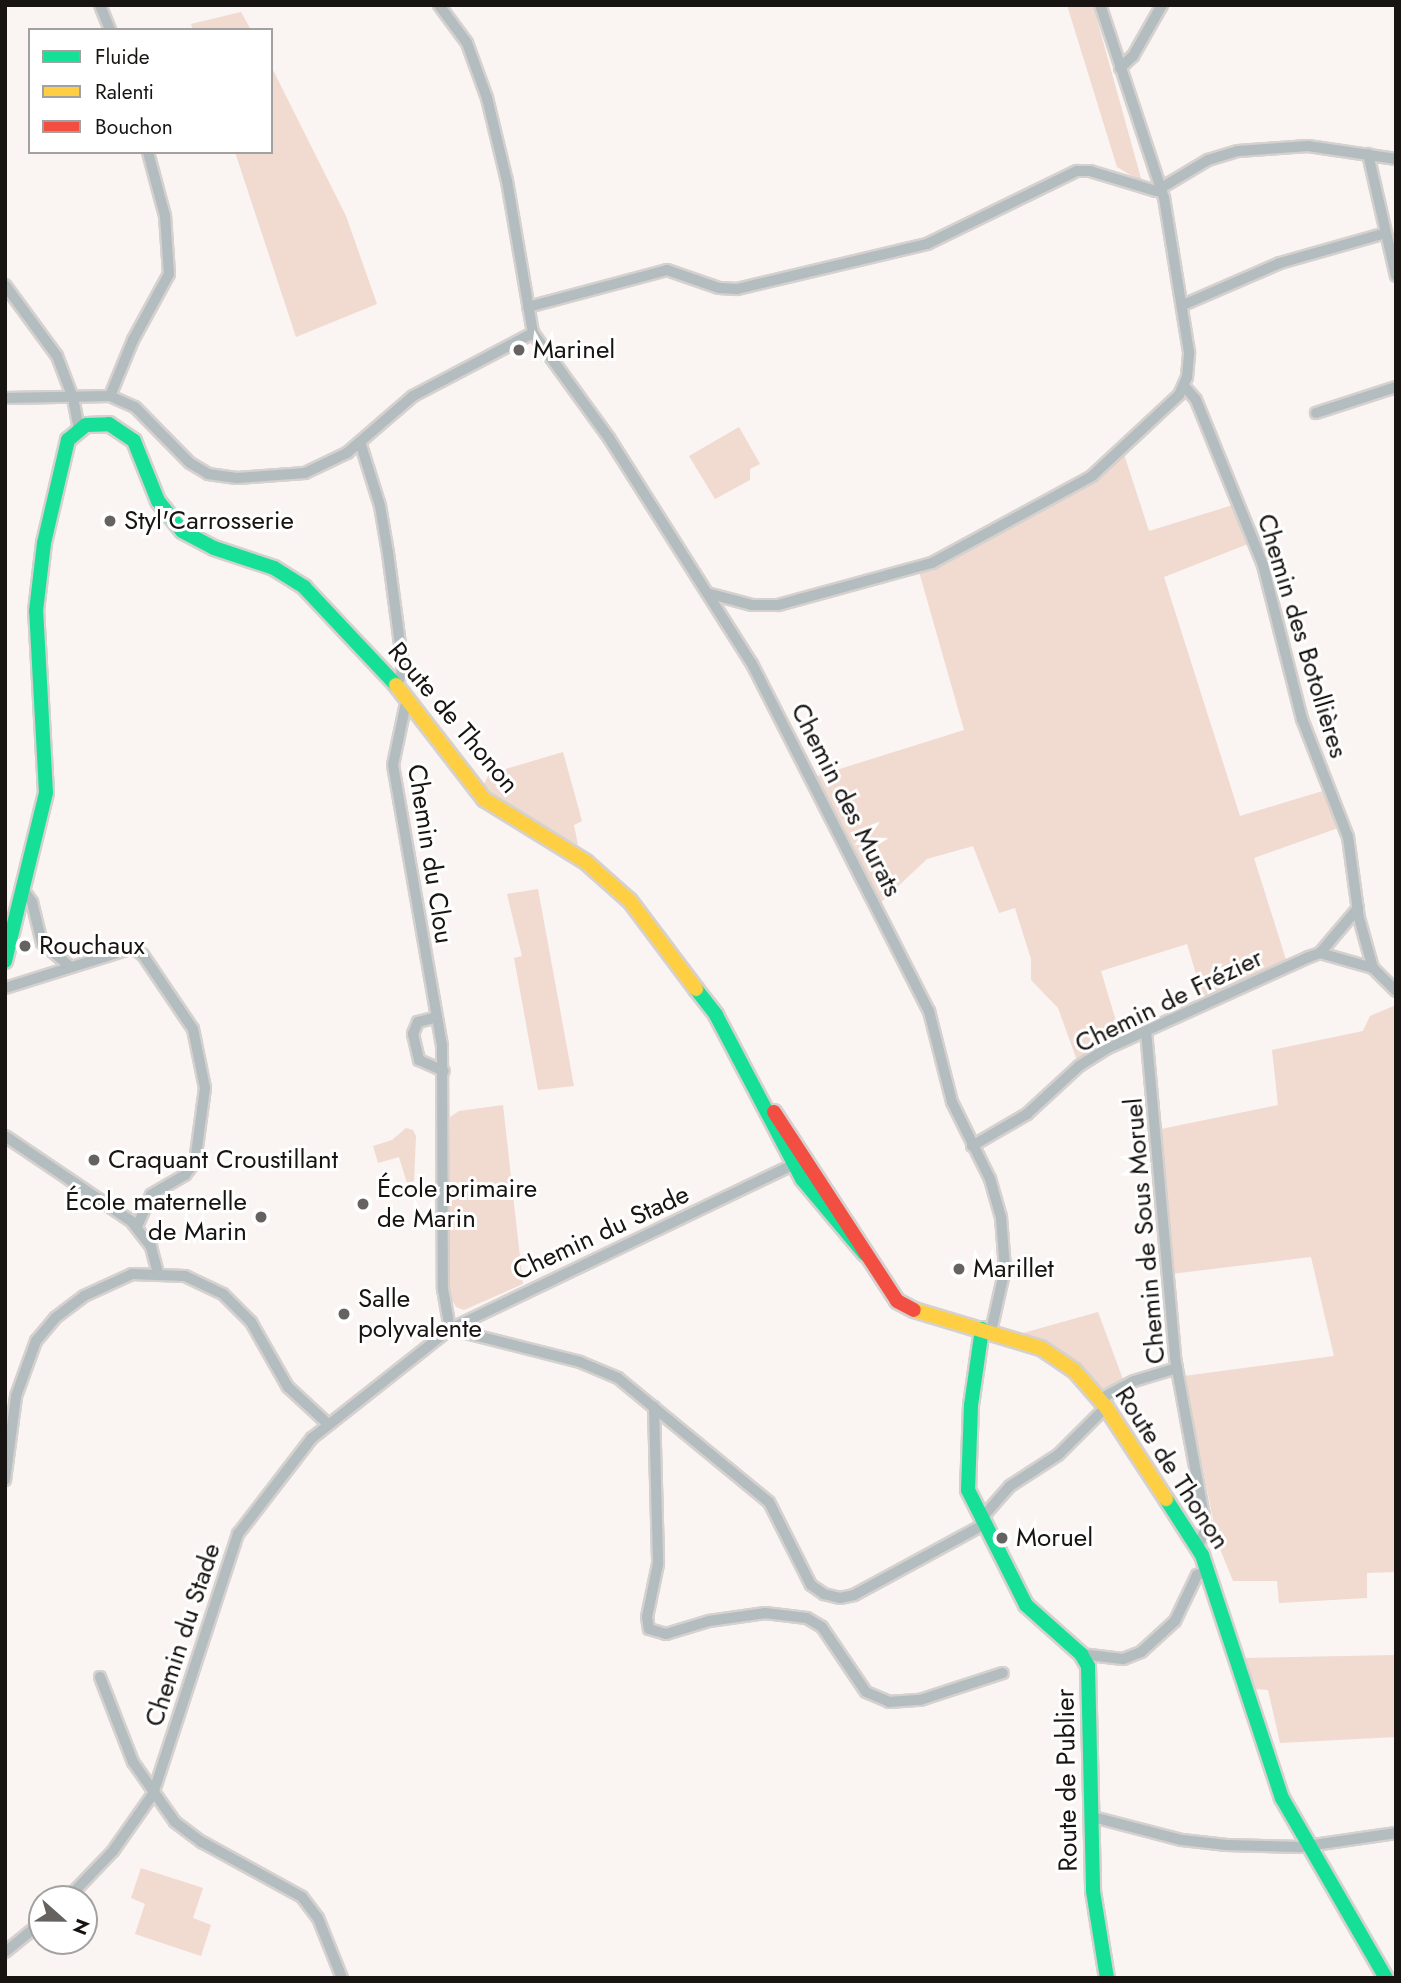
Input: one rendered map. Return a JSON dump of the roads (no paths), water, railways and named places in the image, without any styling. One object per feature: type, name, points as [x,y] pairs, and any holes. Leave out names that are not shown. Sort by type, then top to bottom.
[{"type":"street","points":[[100,5],[109,28]]},
{"type":"street","points":[[5,398],[52,394],[74,398],[110,396],[135,407],[190,463],[217,477],[314,471],[360,442],[413,396],[533,333],[508,181],[487,98],[467,43],[439,5]]},
{"type":"street","points":[[707,593],[752,605],[778,605],[932,563],[1092,476],[1160,415],[1184,386],[1189,352],[1162,190],[1100,5]]},
{"type":"street","points":[[1120,68],[1133,56],[1162,5]]},
{"type":"street","points":[[528,307],[667,270],[719,288],[746,288],[927,244],[1077,171],[1090,171],[1146,190],[1162,190],[1208,160],[1238,151],[1308,146],[1396,159]]},
{"type":"street","points":[[110,396],[133,340],[169,274],[165,216],[149,154]]},
{"type":"street","points":[[1368,154],[1396,275]]},
{"type":"street","points":[[1183,305],[1280,262],[1386,233]]},
{"type":"street","points":[[5,285],[51,345],[74,398],[79,428],[62,455],[37,590],[48,770],[42,819],[5,961]]},
{"type":"street","name":"Chemin des Murats","points":[[533,333],[609,438],[766,690],[919,988],[934,1028],[951,1102],[993,1188],[1004,1241],[1003,1286],[987,1330]]},
{"type":"street","name":"Chemin des Botollières","points":[[1184,386],[1196,400],[1264,565],[1301,719],[1345,826],[1358,908],[1373,968]]},
{"type":"street","points":[[1316,414],[1396,387]]},
{"type":"street","name":"Route de Thonon","points":[[79,428],[101,423],[123,430],[138,447],[164,512],[182,531],[295,579],[407,698],[484,799],[586,862],[630,901],[702,994],[799,1163],[845,1216],[884,1287],[904,1306],[987,1330],[1053,1354],[1103,1403],[1198,1548],[1209,1570],[1266,1761],[1307,1846],[1386,1978]]},
{"type":"street","points":[[360,442],[380,506],[388,552],[403,667],[397,687]]},
{"type":"street","name":"Chemin du Clou","points":[[407,698],[394,748],[394,772],[444,1071],[443,1289],[450,1329]]},
{"type":"street","points":[[24,891],[32,902],[42,943],[69,966]]},
{"type":"street","points":[[1358,908],[1320,953],[1373,968],[1396,991]]},
{"type":"street","points":[[5,988],[125,948],[137,949],[196,1037],[205,1088],[195,1162],[185,1175],[150,1195],[137,1226]]},
{"type":"street","name":"Chemin de Frézier","points":[[972,1146],[1027,1114],[1085,1062],[1129,1038],[1320,953]]},
{"type":"street","points":[[437,1017],[418,1022],[413,1034],[419,1060],[444,1071]]},
{"type":"street","name":"Chemin de Sous Moruel","points":[[1146,1031],[1177,1368],[1206,1519],[1206,1536],[1198,1548]]},
{"type":"street","points":[[5,1136],[137,1226],[151,1247],[158,1273]]},
{"type":"street","name":"Chemin du Stade","points":[[80,1885],[113,1852],[153,1794],[238,1534],[305,1446],[328,1424],[450,1329],[799,1163]]},
{"type":"street","points":[[5,1480],[20,1379],[36,1341],[55,1318],[111,1280],[158,1273],[192,1279],[232,1301],[251,1322],[288,1387],[328,1424]]},
{"type":"street","points":[[450,1329],[597,1367],[654,1406],[769,1502],[811,1585],[824,1594],[854,1595],[981,1523],[1010,1486],[1058,1455],[1103,1403],[1134,1381],[1177,1368]]},
{"type":"street","name":"Route de Publier","points":[[987,1330],[971,1405],[967,1479],[981,1523],[1031,1611],[1082,1654],[1089,1673],[1093,1891],[1107,1978]]},
{"type":"street","points":[[654,1406],[658,1564],[647,1617],[649,1629],[666,1634],[709,1621],[765,1613],[807,1618],[822,1627],[866,1692],[889,1702],[920,1700],[1003,1673]]},
{"type":"street","points":[[1082,1654],[1123,1660],[1141,1652],[1175,1621],[1197,1576],[1209,1570]]},
{"type":"street","points":[[100,1676],[127,1750],[153,1794],[192,1837],[302,1897],[318,1918],[342,1978]]},
{"type":"street","points":[[1093,1817],[1195,1842],[1307,1846],[1396,1833]]},
{"type":"street","points":[[5,1952],[28,1933]]},
{"type":"place","name":"Marinel","points":[[519,350]]},
{"type":"place","name":"Styl'Carrosserie","points":[[110,521]]},
{"type":"place","name":"Rouchaux","points":[[25,946]]},
{"type":"place","name":"Craquant Croustillant","points":[[94,1160]]},
{"type":"place","name":"École primaire de Marin","points":[[363,1204]]},
{"type":"place","name":"École maternelle de Marin","points":[[261,1217]]},
{"type":"place","name":"Marillet","points":[[959,1269]]},
{"type":"place","name":"Salle polyvalente","points":[[344,1314]]},
{"type":"place","name":"Moruel","points":[[1002,1538]]}]
